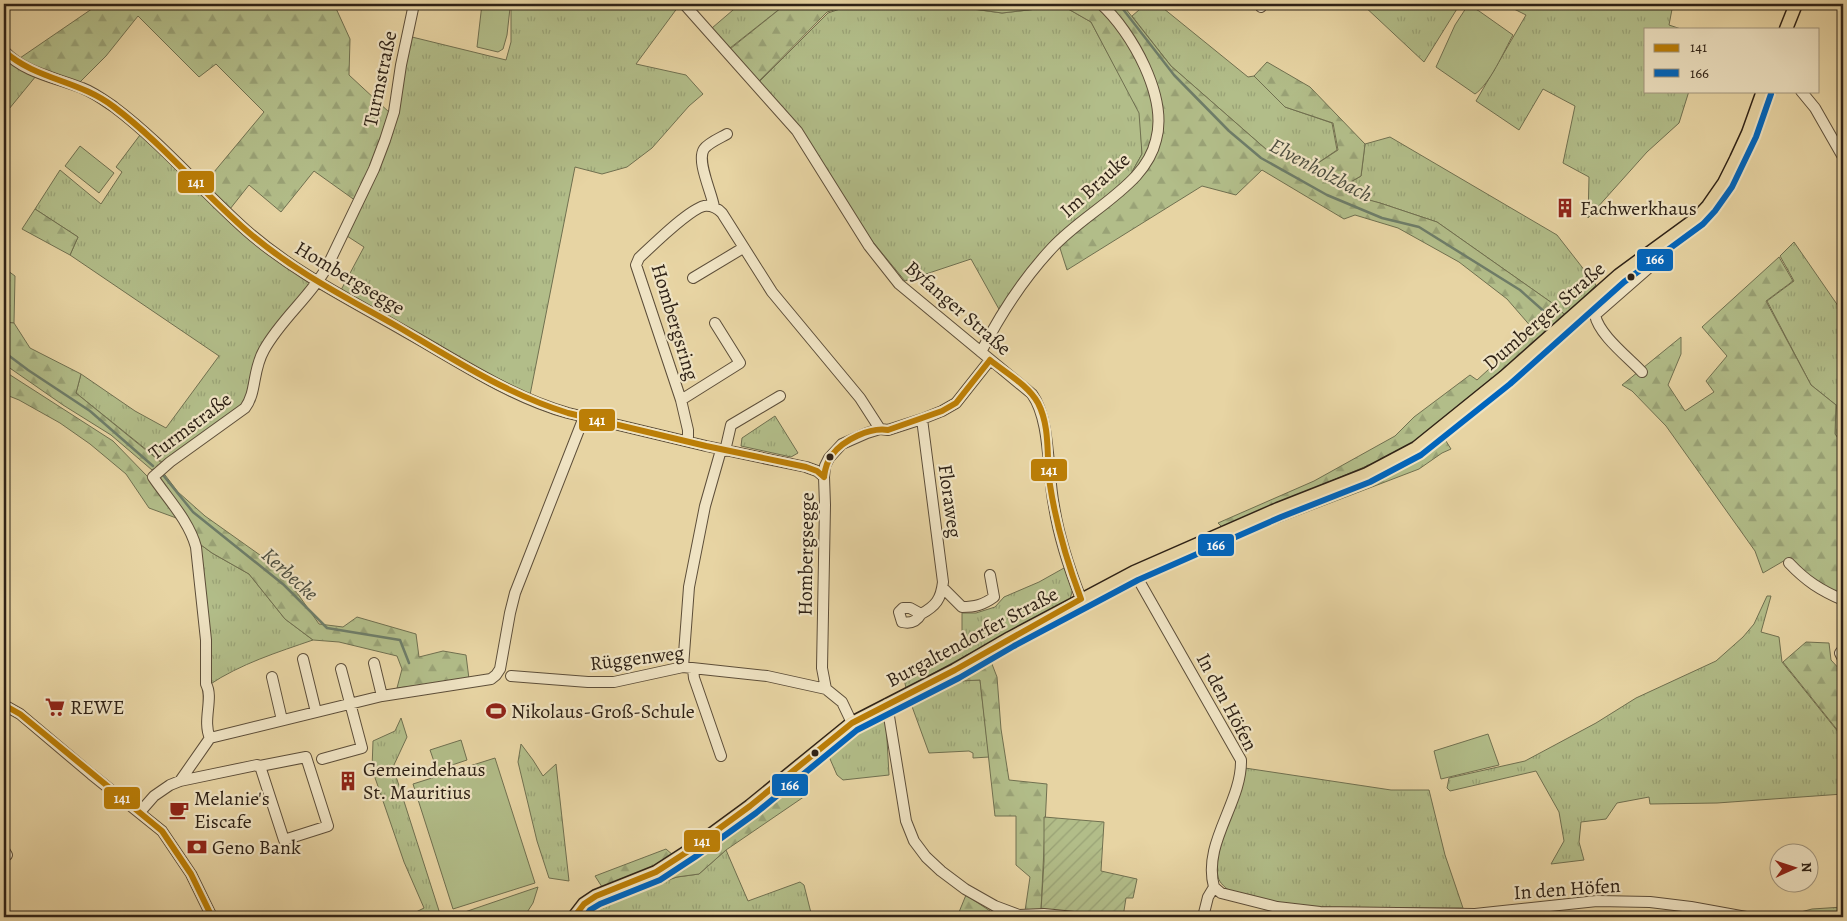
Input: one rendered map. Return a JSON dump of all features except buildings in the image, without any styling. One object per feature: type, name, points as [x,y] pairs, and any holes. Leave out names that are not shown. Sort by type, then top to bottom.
[{"type":"main road","points":[[1786,28],[1796,4]]},
{"type":"main road","name":"Dumberger Straße","points":[[1444,424],[1510,371],[1615,278],[1697,218],[1724,183],[1748,133],[1763,92]]},
{"type":"main road","name":"Burgaltendorfer Straße","points":[[574,917],[584,904],[596,896],[656,872],[690,850],[750,806],[852,723],[955,670],[1081,599],[1134,572],[1278,509],[1368,474],[1416,448],[1444,424]]},
{"type":"street","name":"Turmstraße","points":[[210,738],[207,732],[206,720],[209,689],[206,684],[206,640],[196,547],[194,539],[182,519],[153,477],[170,462],[245,408],[252,397],[256,367],[262,352],[276,330],[323,274],[374,169],[385,140],[394,112],[401,65],[414,4]]},
{"type":"street","name":"Byfanger Straße","points":[[684,4],[797,131],[869,246],[899,284],[1032,394],[1038,403],[1043,418],[1050,483],[1061,541],[1081,599]]},
{"type":"street","name":"Im Brauke","points":[[981,352],[1008,305],[1051,249],[1136,176],[1145,164],[1157,139],[1157,110],[1149,74],[1133,42],[1101,4]]},
{"type":"street","name":"Hombergsegge","points":[[4,51],[29,70],[82,88],[116,108],[247,230],[280,258],[316,282],[496,382],[552,408],[584,417],[817,471],[824,477],[825,506],[821,649],[826,689]]},
{"type":"street","points":[[1802,92],[1815,108],[1843,157]]},
{"type":"street","points":[[726,134],[706,147],[702,153],[702,167],[713,197],[714,207],[722,213],[772,292],[860,398],[880,429]]},
{"type":"street","name":"Hombergsring","points":[[685,441],[688,437],[688,430],[681,400],[637,271],[637,262],[643,254],[693,212],[705,206],[714,207]]},
{"type":"street","name":"Dumberger Straße","points":[[1642,372],[1605,334],[1597,324],[1595,315],[1667,252],[1669,238]]},
{"type":"street","name":"Hombergsring","points":[[693,278],[743,248]]},
{"type":"street","name":"Hombergsring","points":[[681,400],[740,363],[715,323]]},
{"type":"street","points":[[824,477],[825,466],[836,448],[880,429],[888,430],[942,411],[956,403],[990,360]]},
{"type":"street","points":[[721,756],[694,678],[688,668],[689,587],[705,506],[731,425],[780,396]]},
{"type":"street","points":[[180,781],[210,738],[382,696],[491,680],[500,669],[515,593],[584,417]]},
{"type":"street","name":"Floraweg","points":[[922,419],[943,582],[942,588]]},
{"type":"street","points":[[1788,563],[1803,578],[1818,589],[1843,600]]},
{"type":"street","name":"In den Höfen","points":[[1134,572],[1241,760],[1239,780],[1216,848],[1212,869],[1214,887],[1208,897],[1203,917]]},
{"type":"street","points":[[942,588],[962,607],[975,607],[986,603],[994,596],[990,575]]},
{"type":"street","points":[[921,614],[931,609],[942,595],[942,588]]},
{"type":"street","points":[[1843,649],[1840,653],[1843,659]]},
{"type":"street","points":[[303,659],[316,712]]},
{"type":"street","points":[[374,663],[382,696]]},
{"type":"street","name":"Rüggenweg","points":[[510,676],[578,682],[614,682],[688,668],[767,676],[826,689]]},
{"type":"street","points":[[322,759],[362,748],[354,712],[350,704],[341,669]]},
{"type":"street","points":[[272,677],[282,720]]},
{"type":"street","points":[[826,689],[842,702],[852,723]]},
{"type":"street","points":[[887,704],[906,821],[914,841],[926,857],[964,889],[995,906],[1020,916],[1044,914],[1074,917]]},
{"type":"street","points":[[4,705],[20,714],[96,779],[162,831],[203,896],[212,917]]},
{"type":"street","points":[[140,812],[162,790],[180,781],[306,756],[328,826],[284,840],[260,766]]},
{"type":"street","name":"In den Höfen","points":[[1214,887],[1221,893],[1236,898],[1298,911],[1475,916],[1597,901],[1650,902],[1746,917]]},
{"type":"green space","points":[[99,4],[334,4],[350,39],[349,75],[390,113],[383,138],[356,201],[314,171],[281,212],[249,185],[230,209],[204,184],[264,112],[216,64],[199,77],[138,16],[106,56],[79,83],[49,74],[20,58]]},
{"type":"green space","points":[[482,4],[510,8],[507,35],[503,49],[498,52],[477,47]]},
{"type":"green space","points":[[494,4],[675,4],[678,7],[636,64],[686,75],[703,94],[689,106],[652,148],[627,167],[602,174],[575,167],[530,395],[423,339],[341,290],[364,247],[347,236],[376,170],[412,37],[506,60],[511,42],[511,7]]},
{"type":"green space","points":[[740,4],[786,4],[730,48],[712,28]]},
{"type":"green space","points":[[786,4],[855,4],[827,12],[758,82],[730,49]]},
{"type":"green space","points":[[855,4],[935,4],[1002,13],[1063,6],[1091,22],[1140,113],[1142,154],[1123,188],[1094,209],[1000,311],[971,259],[905,281],[873,242],[759,82],[828,13]]},
{"type":"green space","points":[[939,4],[1098,4],[1132,45],[1157,111],[1156,136],[1144,163],[1123,188],[1142,154],[1139,113],[1091,22],[1063,6],[1002,13]]},
{"type":"green space","points":[[1105,4],[1122,4],[1171,66],[1268,151],[1315,165],[1338,150],[1333,123],[1285,107],[1254,76],[1267,62],[1310,87],[1365,144],[1361,176],[1347,184],[1355,196],[1437,222],[1552,303],[1566,316],[1414,446],[1222,527],[1218,523],[1314,481],[1395,436],[1414,417],[1470,375],[1477,380],[1533,329],[1507,299],[1459,262],[1398,228],[1355,215],[1344,219],[1262,170],[1236,195],[1202,186],[1067,270],[1059,245],[1127,189],[1160,137],[1155,91]]},
{"type":"green space","points":[[1146,4],[1158,4],[1248,77],[1254,76],[1285,107],[1332,123],[1337,150],[1315,165],[1268,151],[1171,66],[1132,16]]},
{"type":"green space","points":[[1362,4],[1460,4],[1424,62]]},
{"type":"green space","points":[[1504,4],[1673,4],[1669,25],[1678,28],[1644,28],[1644,92],[1689,92],[1679,123],[1647,152],[1588,218],[1589,177],[1563,163],[1575,106],[1543,89],[1519,130],[1476,101],[1526,15]]},
{"type":"green space","points":[[1468,5],[1513,35],[1486,83],[1475,94],[1436,67],[1455,25]]},
{"type":"green space","points":[[4,56],[36,76],[9,109],[4,102]]},
{"type":"green space","points":[[140,135],[260,247],[309,283],[304,292],[276,325],[244,406],[163,463],[76,393],[81,374],[135,411],[166,428],[219,356],[70,255],[78,237],[35,209],[60,170],[101,204],[122,172],[116,167]]},
{"type":"green space","points":[[1390,137],[1557,235],[1596,285],[1566,316],[1552,303],[1437,222],[1380,203],[1355,197],[1347,184],[1361,176],[1365,144]]},
{"type":"green space","points":[[80,146],[114,173],[99,193],[65,166]]},
{"type":"green space","points":[[35,209],[78,237],[70,255],[22,229]]},
{"type":"green space","points":[[1794,242],[1843,313],[1843,445],[1835,434],[1836,405],[1811,385],[1767,301],[1794,281],[1780,256]]},
{"type":"green space","points":[[1779,257],[1793,281],[1766,301],[1811,385],[1836,405],[1835,434],[1843,445],[1843,598],[1818,585],[1787,559],[1763,573],[1755,551],[1666,426],[1632,391],[1622,385],[1681,337],[1681,354],[1668,385],[1685,411],[1714,392],[1706,381],[1727,356],[1702,327]]},
{"type":"green space","points":[[4,268],[15,276],[14,323],[4,322]]},
{"type":"green space","points":[[4,322],[14,323],[30,348],[81,374],[76,393],[163,464],[152,470],[111,435],[63,405],[4,364]]},
{"type":"green space","points":[[4,371],[113,441],[147,476],[179,519],[149,508],[126,474],[90,444],[60,423],[19,400],[4,394]]},
{"type":"green space","points":[[775,416],[798,453],[791,457],[741,446],[742,438]]},
{"type":"green space","points":[[1439,430],[1451,449],[1419,469],[1249,534],[1239,526],[1367,475]]},
{"type":"green space","points":[[162,471],[178,492],[205,516],[281,570],[319,624],[343,627],[357,617],[416,634],[419,657],[443,651],[466,655],[469,679],[397,688],[402,669],[397,656],[339,642],[313,640],[285,619],[249,574],[212,553],[197,542],[154,477]]},
{"type":"green space","points":[[197,542],[212,553],[249,574],[285,619],[313,640],[246,665],[209,685]]},
{"type":"green space","points":[[1064,568],[1073,589],[1070,599],[906,688],[903,674],[962,646],[962,613],[976,613],[995,607],[1004,597],[1039,582]]},
{"type":"green space","points":[[1767,596],[1771,596],[1761,632],[1779,637],[1782,662],[1843,738],[1843,794],[1717,803],[1650,804],[1649,797],[1617,803],[1606,819],[1581,822],[1579,842],[1584,860],[1551,864],[1564,841],[1559,812],[1536,771],[1450,791],[1447,788],[1449,778],[1525,761],[1596,723],[1636,698],[1716,661],[1743,637],[1754,624]]},
{"type":"green space","points":[[1806,642],[1829,643],[1831,660],[1843,673],[1843,737],[1783,662]]},
{"type":"green space","points":[[990,659],[997,677],[1001,729],[1009,780],[1047,784],[1041,911],[1025,911],[1030,877],[1016,865],[1016,816],[995,816],[980,680],[959,681],[958,679]]},
{"type":"green space","points":[[958,679],[959,681],[980,680],[989,757],[973,758],[973,753],[969,751],[929,753],[910,701]]},
{"type":"green space","points":[[882,717],[886,721],[889,775],[843,780],[837,775],[827,752],[852,734]]},
{"type":"green space","points":[[401,718],[407,737],[393,767],[441,917],[406,917],[424,908],[404,862],[372,769],[373,741],[395,731]]},
{"type":"green space","points":[[1488,734],[1499,765],[1441,779],[1434,751]]},
{"type":"green space","points":[[461,740],[467,760],[437,770],[430,750]]},
{"type":"green space","points":[[521,744],[543,776],[556,764],[569,881],[549,878],[537,841],[518,762]]},
{"type":"green space","points":[[495,758],[535,883],[453,909],[413,784]]},
{"type":"green space","points":[[1245,768],[1391,790],[1429,790],[1445,855],[1463,908],[1299,907],[1231,892],[1223,886],[1219,879],[1217,867],[1222,839]]},
{"type":"green space","points":[[800,774],[808,794],[726,850],[699,874],[677,877],[611,901],[595,876],[666,849],[681,862]]},
{"type":"green space","points":[[1044,817],[1104,822],[1101,871],[1137,879],[1133,898],[1126,898],[1123,917],[1088,917],[1041,911]]},
{"type":"green space","points":[[726,850],[748,901],[800,882],[804,885],[812,917],[580,917],[591,905],[608,896],[677,877],[699,874]]},
{"type":"green space","points":[[538,887],[533,903],[524,917],[459,917],[456,915]]},
{"type":"green space","points":[[966,895],[990,911],[988,917],[957,917]]},
{"type":"green space","points":[[1843,907],[1843,917],[1782,917],[1812,909]]},
{"type":"waterway","name":"Elvenholzbach","points":[[1119,4],[1174,75],[1229,131],[1261,158],[1327,195],[1382,218],[1419,227],[1520,290],[1547,314]]},
{"type":"waterway","name":"Kerbecke","points":[[4,352],[90,411],[153,466]]},
{"type":"waterway","name":"Kerbecke","points":[[163,475],[193,512],[284,585],[327,628],[400,640],[409,663]]},
{"type":"transit line","name":"141","points":[[4,51],[16,61],[87,91],[114,107],[149,136],[247,231],[283,259],[321,283],[502,386],[568,413],[706,446],[806,467],[817,471],[824,477]]},
{"type":"transit line","name":"166","points":[[585,917],[590,910],[600,904],[660,880],[695,857],[756,813],[857,730],[959,678],[1014,646],[1138,580],[1281,517],[1370,482],[1421,455],[1510,384],[1624,282],[1703,224],[1732,187],[1756,137],[1771,94]]},
{"type":"transit line","name":"141","points":[[990,360],[1029,391],[1038,403],[1042,413],[1045,423],[1050,485],[1055,514],[1081,599]]},
{"type":"transit line","name":"141","points":[[824,477],[829,460],[843,444],[865,433],[888,430],[942,411],[956,403],[990,360]]},
{"type":"transit line","name":"141","points":[[574,917],[584,904],[596,896],[656,872],[690,850],[750,806],[852,723],[955,670],[1081,599]]},
{"type":"transit line","name":"141","points":[[4,705],[20,714],[162,831],[191,874],[212,917]]},
{"type":"place","name":"Fachwerkhaus","points":[[1565,208]]},
{"type":"place","name":"REWE","points":[[55,707]]},
{"type":"place","name":"Nikolaus-Groß-Schule","points":[[496,711]]},
{"type":"place","name":"Gemeindehaus St. Mauritius","points":[[348,781]]},
{"type":"place","name":"Melanie's Eiscafe","points":[[179,810]]},
{"type":"place","name":"Geno Bank","points":[[197,847]]}]
